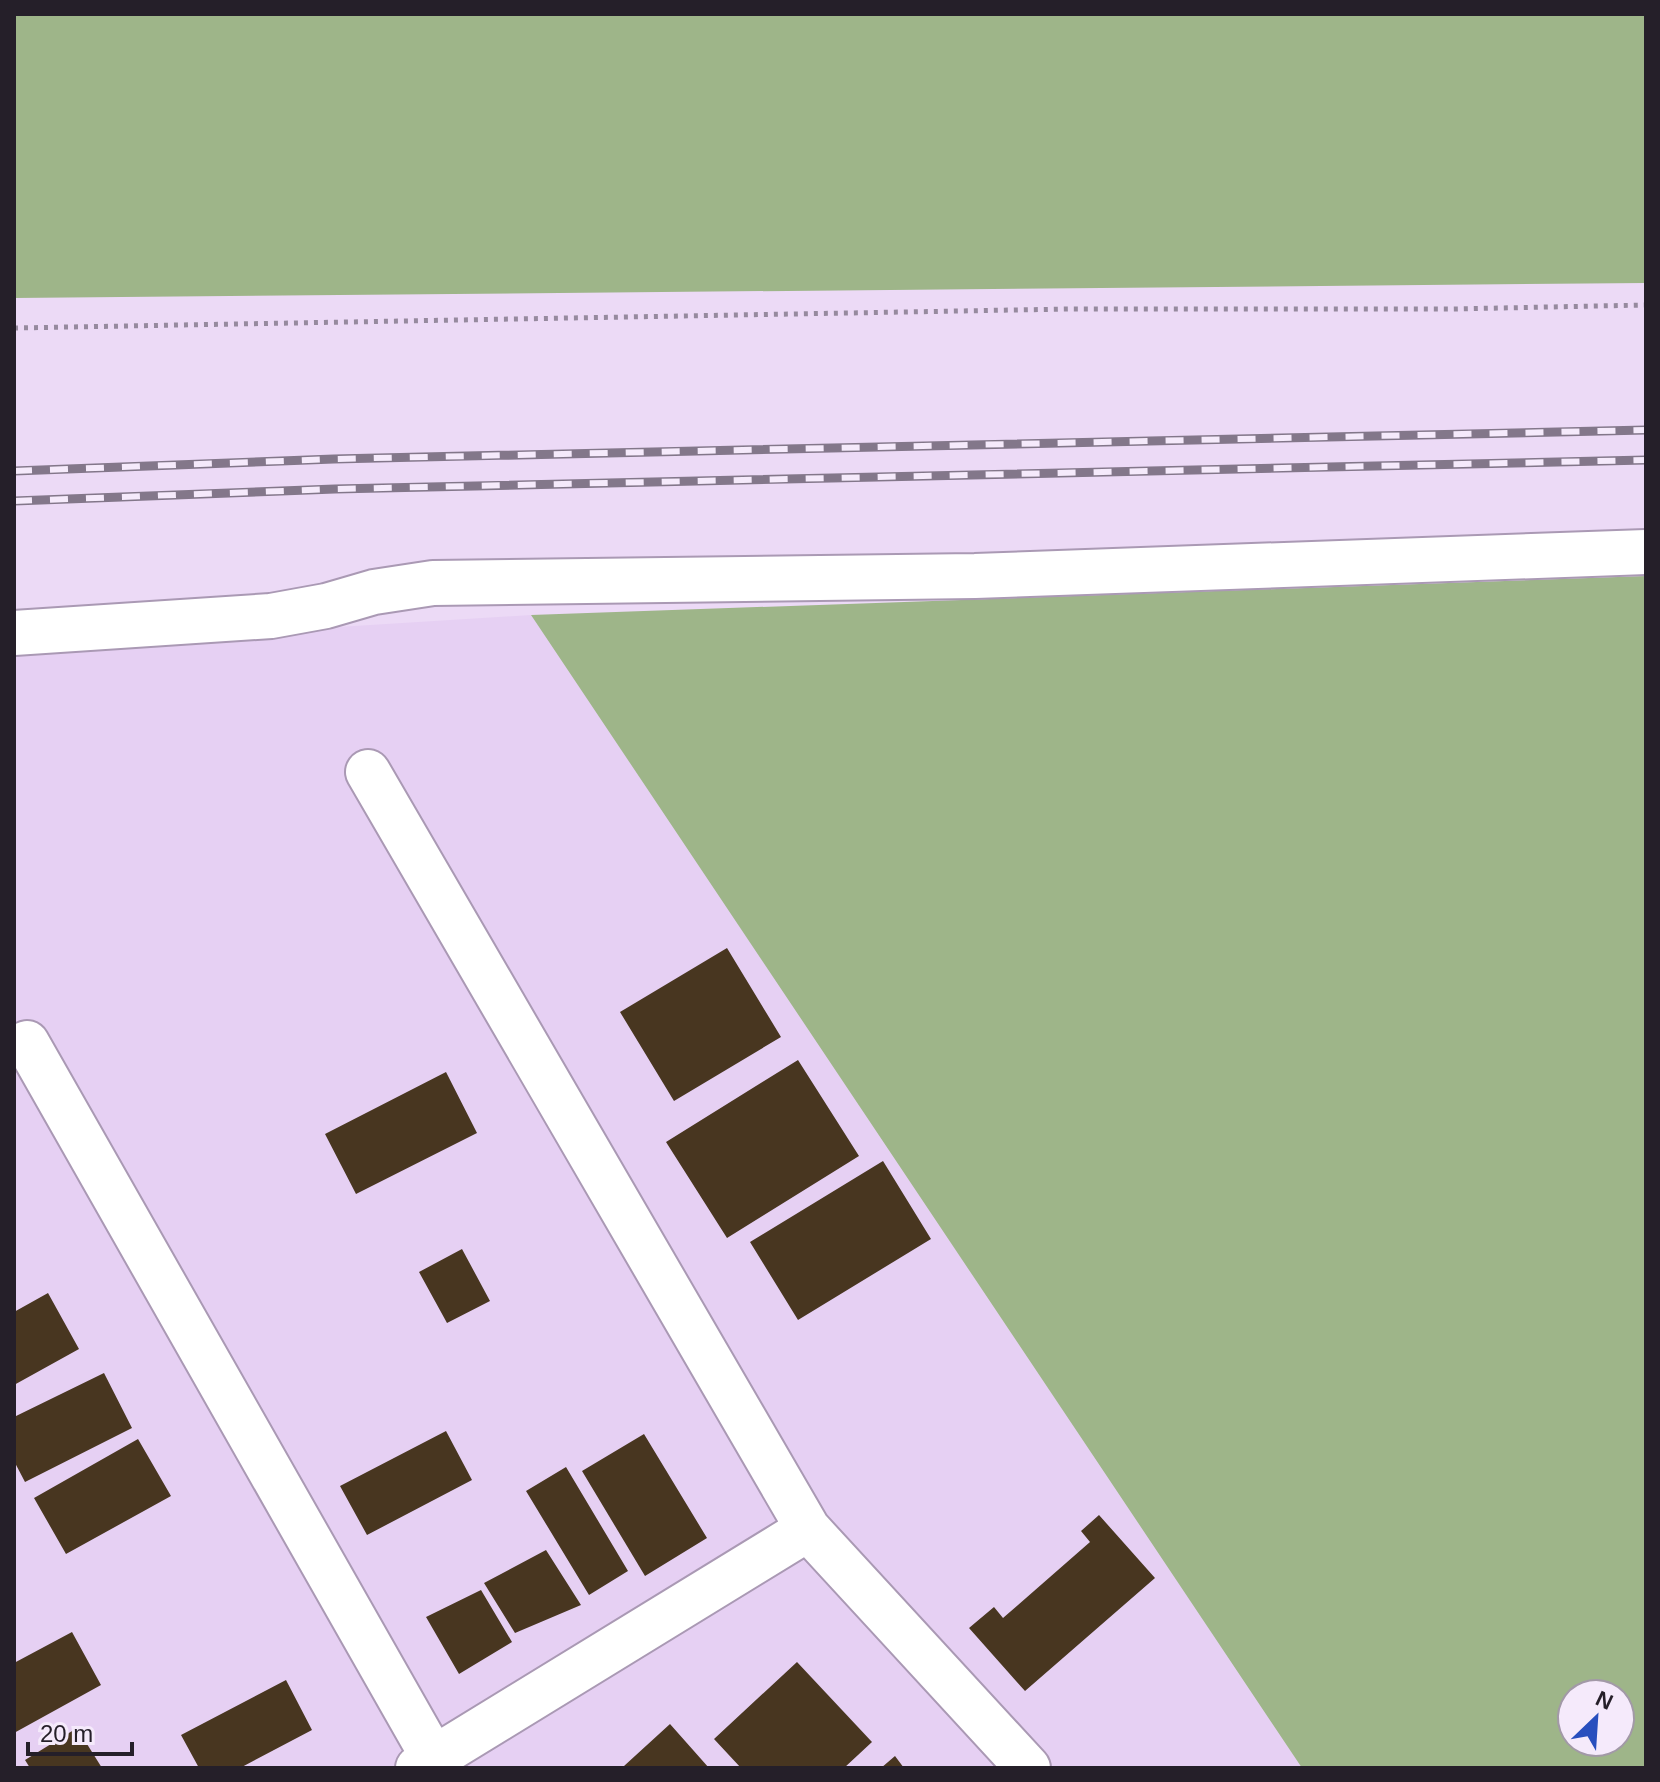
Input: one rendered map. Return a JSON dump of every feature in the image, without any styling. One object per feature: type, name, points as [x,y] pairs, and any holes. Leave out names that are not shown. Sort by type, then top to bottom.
[{"type":"street","points":[[14,633],[271,616],[326,606],[374,592],[433,583],[975,576],[1646,552]]},
{"type":"street","points":[[368,772],[808,1529],[1028,1768]]},
{"type":"street","points":[[27,1043],[431,1765],[808,1529]]},
{"type":"path","points":[[14,328],[1054,309],[1452,309],[1646,305]]},
{"type":"shaded area","points":[[531,615],[1302,1768],[14,1768],[14,647]]},
{"type":"green space","points":[[14,14],[1646,14],[1646,283],[14,298]]},
{"type":"green space","points":[[1646,576],[1646,1768],[1302,1768],[531,615]]},
{"type":"building","points":[[727,948],[781,1037],[674,1101],[620,1012]]},
{"type":"building","points":[[798,1060],[859,1156],[727,1238],[666,1142]]},
{"type":"building","points":[[446,1072],[477,1133],[356,1194],[325,1134]]},
{"type":"building","points":[[883,1161],[931,1239],[798,1320],[750,1242]]},
{"type":"building","points":[[462,1249],[490,1301],[447,1323],[419,1272]]},
{"type":"building","points":[[48,1293],[79,1349],[14,1385],[14,1312]]},
{"type":"building","points":[[104,1373],[132,1428],[25,1482],[14,1461],[14,1417]]},
{"type":"building","points":[[446,1431],[472,1480],[367,1535],[340,1486]]},
{"type":"building","points":[[644,1434],[707,1538],[645,1576],[582,1471]]},
{"type":"building","points":[[138,1439],[171,1496],[66,1554],[34,1498]]},
{"type":"building","points":[[566,1467],[628,1571],[589,1595],[526,1491]]},
{"type":"building","points":[[1099,1515],[1155,1578],[1025,1691],[969,1628],[994,1607],[1003,1618],[1090,1542],[1081,1531]]},
{"type":"building","points":[[546,1550],[581,1605],[515,1633],[484,1583]]},
{"type":"building","points":[[481,1590],[512,1642],[459,1674],[426,1617]]},
{"type":"building","points":[[72,1632],[101,1685],[14,1733],[14,1663]]},
{"type":"building","points":[[797,1662],[872,1742],[844,1768],[741,1768],[714,1739]]},
{"type":"building","points":[[286,1680],[312,1730],[240,1768],[199,1768],[181,1735]]},
{"type":"building","points":[[670,1724],[709,1768],[625,1768],[624,1766]]},
{"type":"building","points":[[77,1728],[102,1768],[30,1768],[25,1760]]},
{"type":"building","points":[[895,1756],[904,1768],[881,1768]]},
{"type":"railway","points":[[14,471],[334,459],[1646,430]]},
{"type":"railway","points":[[14,501],[335,489],[1646,460]]}]
